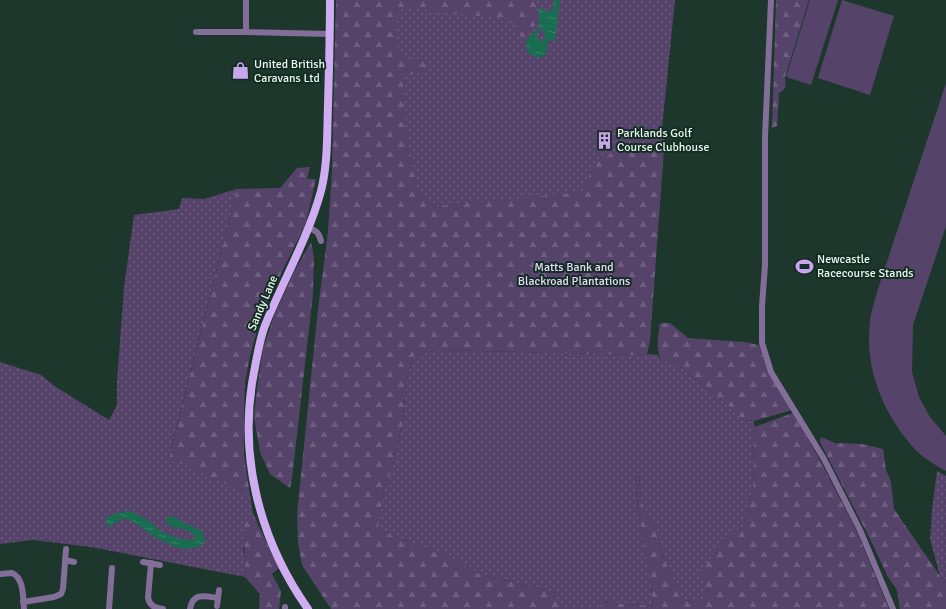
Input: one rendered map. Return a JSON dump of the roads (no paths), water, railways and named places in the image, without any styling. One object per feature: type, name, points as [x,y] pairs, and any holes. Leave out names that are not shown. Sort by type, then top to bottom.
[{"type":"main road","name":"Sandy Lane","points":[[308,609],[284,570],[263,521],[254,484],[249,450],[249,427],[251,384],[261,338],[309,228],[321,190],[327,153],[330,0]]},
{"type":"street","points":[[246,0],[246,32]]},
{"type":"street","points":[[771,0],[765,136],[765,265],[762,308],[762,343],[771,372],[824,460],[856,523],[892,609]]},
{"type":"street","points":[[196,32],[330,34]]},
{"type":"street","points":[[309,228],[320,234],[321,241]]},
{"type":"street","points":[[23,602],[54,597],[61,594],[63,589],[66,549]]},
{"type":"street","points":[[65,560],[74,562]]},
{"type":"street","points":[[143,562],[160,565]]},
{"type":"street","points":[[151,563],[148,598],[154,607],[163,609]]},
{"type":"street","points":[[109,609],[112,568]]},
{"type":"street","points":[[0,574],[12,573],[18,577],[24,609]]},
{"type":"street","points":[[111,580],[119,580]]},
{"type":"street","points":[[217,606],[219,590]]},
{"type":"street","points":[[190,609],[193,601],[197,597],[205,596],[218,598]]},
{"type":"water","points":[[554,0],[560,0],[555,40],[548,41],[547,51],[544,56],[534,56],[528,52],[526,44],[535,30],[538,29],[539,30],[536,36],[540,41],[543,41],[545,33],[539,27],[539,6],[545,11],[550,12],[552,10]]},
{"type":"water","points":[[128,511],[141,516],[167,534],[187,540],[195,539],[195,535],[184,529],[168,525],[166,518],[169,516],[174,517],[201,530],[205,540],[203,544],[196,547],[189,549],[181,548],[166,543],[131,521],[125,519],[120,520],[108,527],[106,522],[107,517]]},
{"type":"place","name":"United British Caravans Ltd","points":[[241,71]]},
{"type":"place","name":"Parklands Golf Course Clubhouse","points":[[604,140]]},
{"type":"place","name":"Newcastle Racecourse Stands","points":[[804,266]]},
{"type":"park label","name":"Matts Bank and Blackroad Plantations","points":[[574,274]]}]
